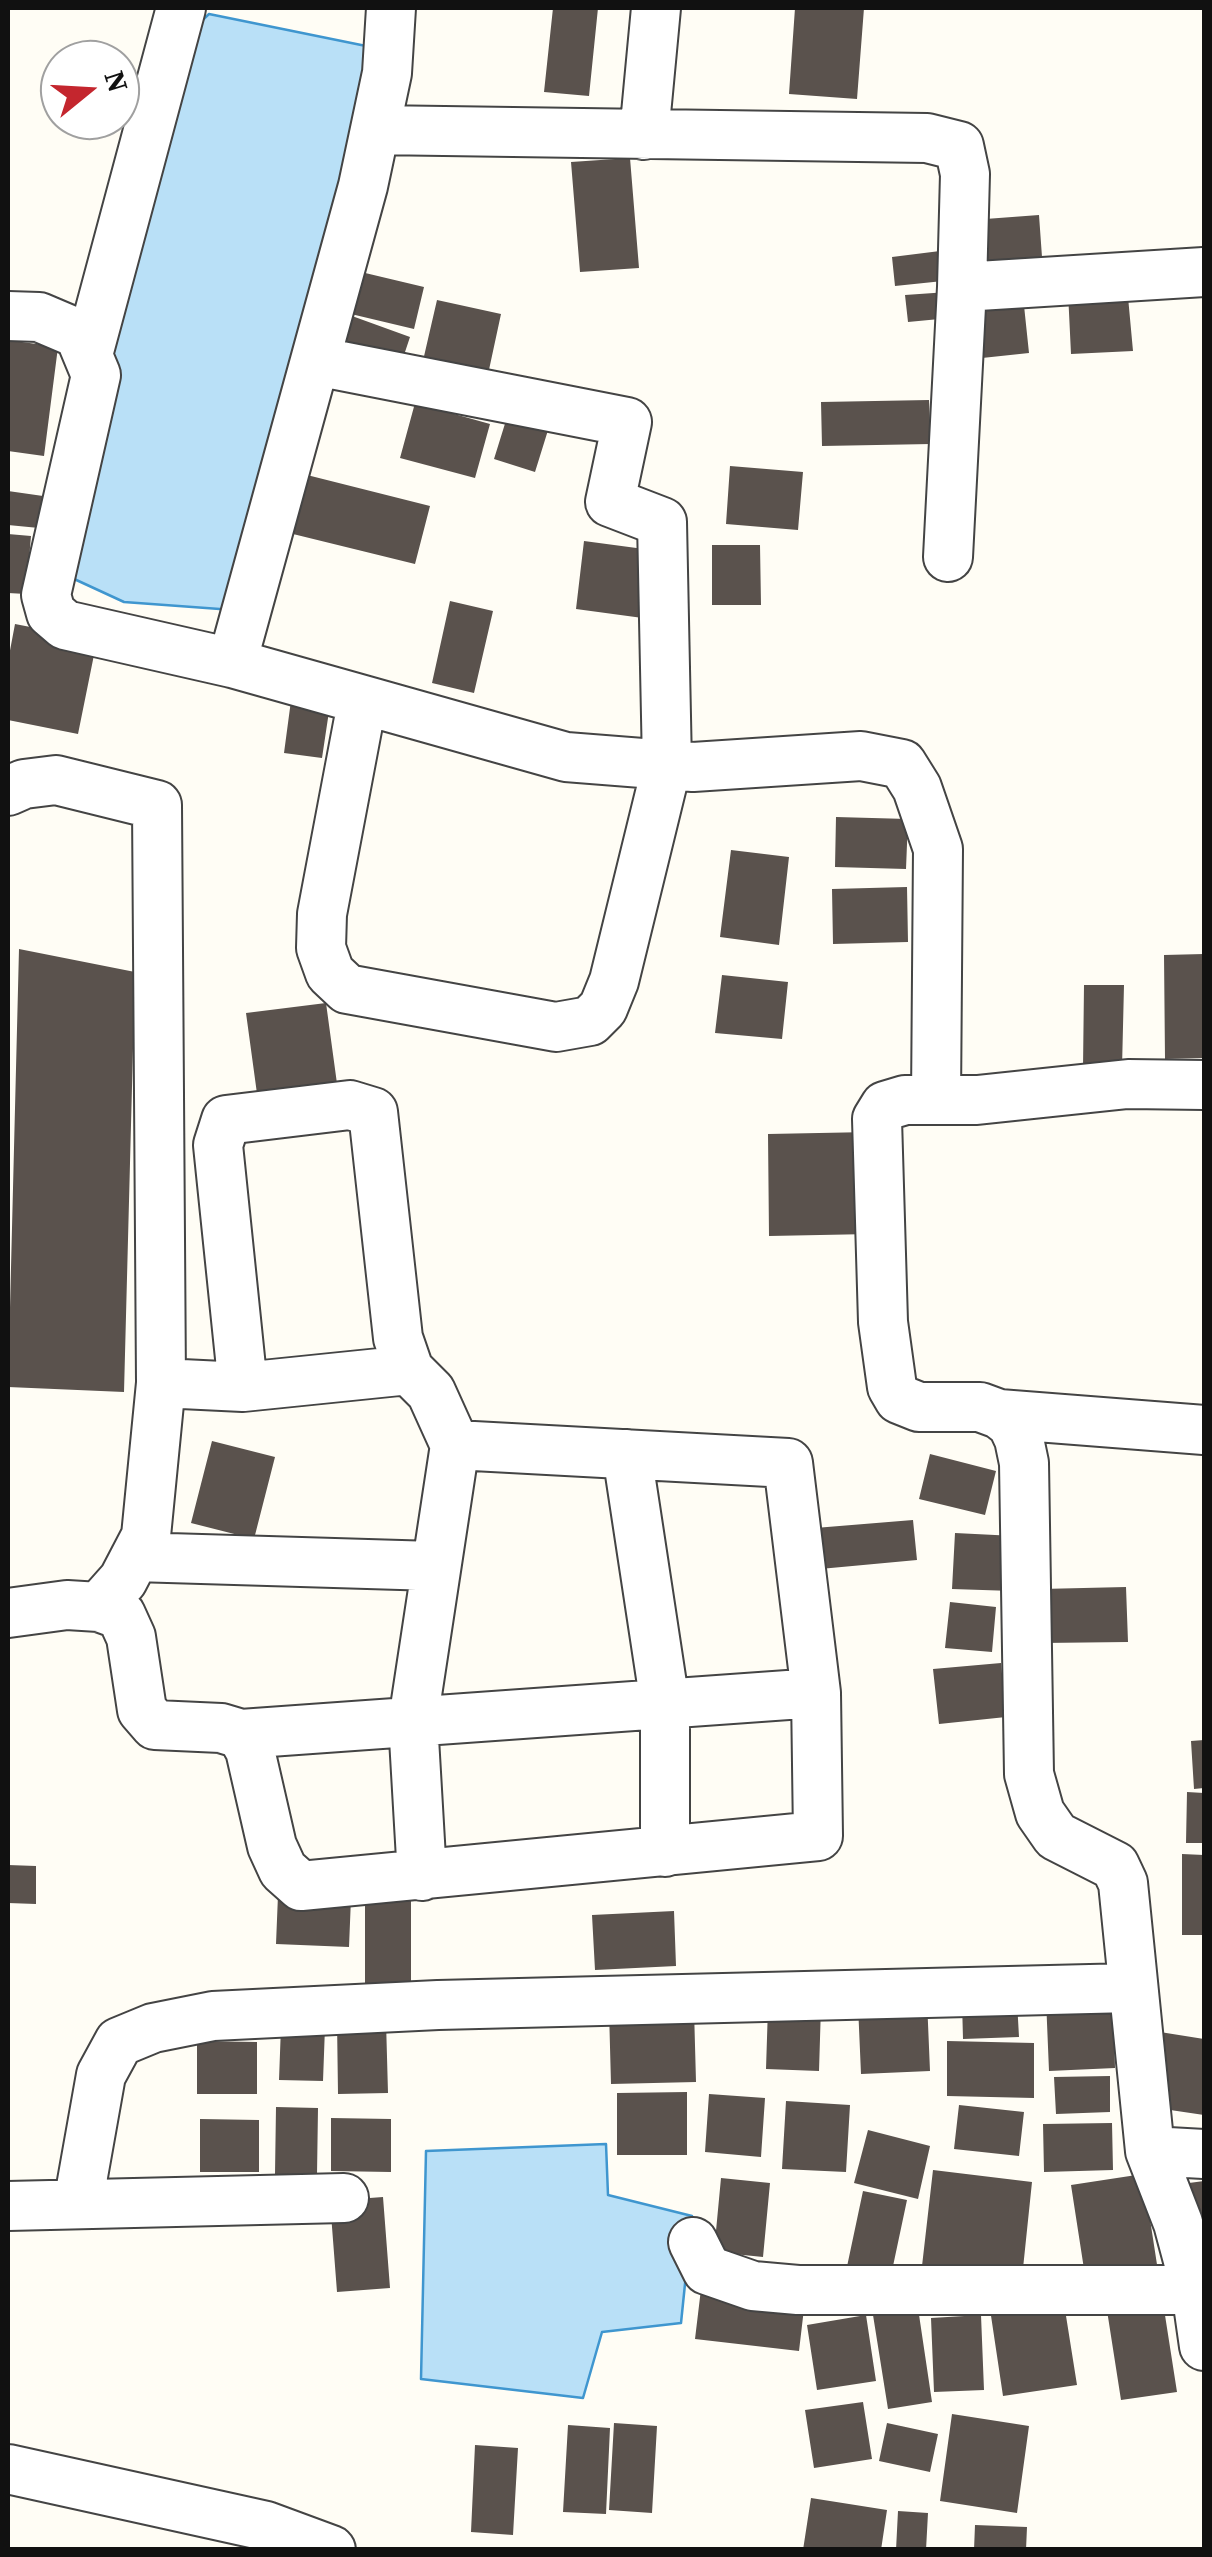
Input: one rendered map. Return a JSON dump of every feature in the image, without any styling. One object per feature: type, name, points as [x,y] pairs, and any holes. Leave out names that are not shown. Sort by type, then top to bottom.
[{"type":"street","points":[[90,351],[181,8]]},
{"type":"street","points":[[232,663],[375,130],[387,73],[391,8]]},
{"type":"street","points":[[644,135],[656,8]]},
{"type":"street","points":[[375,130],[927,138],[960,146],[965,174],[962,286],[948,558]]},
{"type":"street","points":[[962,286],[1204,272]]},
{"type":"street","points":[[8,316],[39,317],[79,334],[90,351],[96,375],[27,603],[51,613],[65,625],[232,663],[362,703],[566,757],[693,767],[861,756],[902,764],[917,788],[938,849],[936,1100]]},
{"type":"street","points":[[316,361],[627,422],[610,502],[662,522],[667,764],[614,981],[602,1008],[590,1020],[556,1027],[347,989],[330,974],[321,948],[322,914],[362,703]]},
{"type":"street","points":[[8,792],[24,784],[56,780],[156,805],[160,1383],[146,1536],[123,1580],[99,1607]]},
{"type":"street","points":[[1204,1085],[1128,1084],[977,1100],[905,1100],[885,1106],[877,1119],[883,1322],[892,1387],[900,1400],[919,1407],[980,1407],[999,1414],[1204,1430]]},
{"type":"street","points":[[243,1387],[218,1145],[226,1120],[350,1105],[373,1112],[398,1338],[409,1370],[431,1392],[455,1444],[413,1721],[422,1876]]},
{"type":"street","points":[[160,1383],[243,1387],[409,1370]]},
{"type":"street","points":[[999,1414],[1012,1424],[1024,1463],[1030,1774],[1040,1813],[1056,1836],[1115,1866],[1128,1903],[1130,1988],[1150,2151],[1178,2223],[1196,2290],[1204,2346]]},
{"type":"street","points":[[240,1734],[250,1750],[272,1846],[283,1870],[301,1886],[818,1836],[816,1693],[788,1463],[455,1444]]},
{"type":"street","points":[[627,1454],[665,1704],[665,1852]]},
{"type":"street","points":[[135,1557],[434,1566]]},
{"type":"street","points":[[8,1613],[67,1605],[99,1607],[121,1616],[131,1637],[142,1710],[155,1725],[221,1728],[240,1734],[816,1693]]},
{"type":"street","points":[[78,2204],[101,2074],[119,2042],[153,2028],[212,2016],[418,2006],[1130,1988]]},
{"type":"street","points":[[1150,2151],[1204,2154]]},
{"type":"street","points":[[8,2206],[344,2198]]},
{"type":"street","points":[[694,2242],[698,2257],[716,2274],[783,2288],[1196,2290]]},
{"type":"street","points":[[8,2470],[266,2526],[332,2550]]},
{"type":"water","points":[[209,14],[371,47],[247,611],[124,602],[72,578],[93,391],[193,29]]},
{"type":"water","points":[[606,2144],[608,2195],[692,2216],[681,2323],[602,2332],[583,2398],[421,2379],[426,2151]]},
{"type":"building","points":[[553,8],[598,8],[589,96],[544,92]]},
{"type":"building","points":[[795,8],[864,8],[857,99],[789,94]]},
{"type":"building","points":[[630,158],[639,268],[580,272],[571,162]]},
{"type":"building","points":[[1039,215],[1043,271],[971,274],[972,220]]},
{"type":"building","points":[[940,251],[943,281],[895,286],[892,257]]},
{"type":"building","points":[[361,272],[424,287],[414,329],[351,314]]},
{"type":"building","points":[[1127,286],[1133,351],[1071,354],[1068,292]]},
{"type":"building","points":[[948,292],[950,318],[908,322],[905,295]]},
{"type":"building","points":[[1023,296],[1029,353],[982,358],[976,301]]},
{"type":"building","points":[[437,300],[501,314],[484,393],[419,378]]},
{"type":"building","points":[[352,316],[410,337],[398,373],[339,353]]},
{"type":"building","points":[[8,340],[58,347],[44,456],[8,451]]},
{"type":"building","points":[[929,400],[931,444],[822,446],[821,402]]},
{"type":"building","points":[[415,403],[490,424],[475,478],[400,458]]},
{"type":"building","points":[[508,414],[549,427],[535,472],[494,459]]},
{"type":"building","points":[[730,466],[803,472],[798,530],[726,524]]},
{"type":"building","points":[[307,475],[430,506],[415,564],[293,534]]},
{"type":"building","points":[[8,491],[43,496],[39,528],[8,525]]},
{"type":"building","points":[[8,534],[31,536],[26,594],[8,593]]},
{"type":"building","points":[[584,541],[659,551],[650,619],[576,609]]},
{"type":"building","points":[[712,545],[760,545],[761,605],[712,605]]},
{"type":"building","points":[[450,601],[493,611],[474,693],[432,683]]},
{"type":"building","points":[[15,624],[97,640],[78,734],[8,720],[8,661]]},
{"type":"building","points":[[292,693],[331,698],[322,758],[284,753]]},
{"type":"building","points":[[836,817],[908,819],[906,869],[835,867]]},
{"type":"building","points":[[731,850],[789,857],[779,945],[720,937]]},
{"type":"building","points":[[907,887],[908,942],[833,944],[832,889]]},
{"type":"building","points":[[19,949],[135,972],[124,1392],[8,1387]]},
{"type":"building","points":[[1204,954],[1204,1058],[1165,1059],[1164,955]]},
{"type":"building","points":[[722,975],[788,982],[782,1039],[715,1033]]},
{"type":"building","points":[[1084,985],[1124,985],[1122,1068],[1083,1068]]},
{"type":"building","points":[[326,1003],[338,1091],[258,1101],[246,1013]]},
{"type":"building","points":[[870,1132],[871,1234],[769,1236],[768,1134]]},
{"type":"building","points":[[212,1441],[275,1457],[254,1539],[191,1523]]},
{"type":"building","points":[[930,1454],[996,1471],[985,1515],[919,1499]]},
{"type":"building","points":[[913,1520],[917,1560],[820,1569],[815,1528]]},
{"type":"building","points":[[955,1533],[1015,1536],[1013,1591],[952,1589]]},
{"type":"building","points":[[1126,1587],[1128,1642],[1042,1643],[1041,1589]]},
{"type":"building","points":[[950,1602],[996,1607],[992,1652],[945,1648]]},
{"type":"building","points":[[1001,1663],[1006,1717],[939,1724],[933,1669]]},
{"type":"building","points":[[1204,1740],[1204,1788],[1194,1789],[1191,1741]]},
{"type":"building","points":[[1187,1792],[1204,1793],[1204,1843],[1186,1843]]},
{"type":"building","points":[[1182,1854],[1204,1855],[1204,1935],[1182,1935]]},
{"type":"building","points":[[8,1865],[36,1866],[36,1904],[8,1903]]},
{"type":"building","points":[[278,1895],[351,1898],[349,1947],[276,1944]]},
{"type":"building","points":[[365,1898],[411,1898],[411,1999],[365,1998]]},
{"type":"building","points":[[674,1911],[676,1966],[595,1970],[592,1915]]},
{"type":"building","points":[[1113,1997],[1115,2068],[1049,2071],[1046,1999]]},
{"type":"building","points":[[927,2000],[930,2071],[861,2074],[858,2005]]},
{"type":"building","points":[[1017,2001],[1019,2037],[963,2039],[962,2002]]},
{"type":"building","points":[[821,2006],[819,2071],[766,2069],[768,2007]]},
{"type":"building","points":[[694,2009],[696,2082],[611,2084],[609,2010]]},
{"type":"building","points":[[337,2021],[386,2021],[388,2093],[338,2094]]},
{"type":"building","points":[[281,2026],[325,2027],[323,2081],[279,2080]]},
{"type":"building","points":[[1160,2032],[1204,2039],[1204,2115],[1150,2107]]},
{"type":"building","points":[[197,2041],[257,2042],[257,2094],[197,2094]]},
{"type":"building","points":[[947,2041],[1034,2043],[1034,2098],[947,2096]]},
{"type":"building","points":[[1110,2076],[1110,2112],[1056,2114],[1054,2077]]},
{"type":"building","points":[[687,2092],[687,2155],[617,2155],[617,2093]]},
{"type":"building","points":[[709,2094],[765,2098],[761,2157],[705,2152]]},
{"type":"building","points":[[786,2101],[850,2105],[846,2172],[782,2169]]},
{"type":"building","points":[[959,2105],[1024,2112],[1019,2156],[954,2149]]},
{"type":"building","points":[[276,2107],[318,2108],[317,2175],[275,2174]]},
{"type":"building","points":[[331,2118],[391,2119],[391,2172],[331,2171]]},
{"type":"building","points":[[200,2119],[259,2120],[259,2172],[200,2172]]},
{"type":"building","points":[[1112,2123],[1113,2170],[1044,2172],[1043,2124]]},
{"type":"building","points":[[868,2130],[930,2146],[918,2199],[854,2183]]},
{"type":"building","points":[[933,2170],[1032,2182],[1022,2278],[922,2266]]},
{"type":"building","points":[[1143,2174],[1158,2271],[1086,2282],[1071,2185]]},
{"type":"building","points":[[721,2178],[770,2183],[763,2257],[714,2252]]},
{"type":"building","points":[[1204,2181],[1204,2250],[1199,2251],[1189,2183]]},
{"type":"building","points":[[863,2191],[907,2200],[889,2285],[845,2276]]},
{"type":"building","points":[[383,2197],[390,2288],[337,2292],[330,2201]]},
{"type":"building","points":[[701,2289],[805,2300],[799,2351],[695,2339]]},
{"type":"building","points":[[1162,2296],[1177,2392],[1121,2400],[1106,2304]]},
{"type":"building","points":[[1063,2297],[1077,2385],[1003,2396],[990,2309]]},
{"type":"building","points":[[918,2308],[932,2402],[888,2409],[873,2315]]},
{"type":"building","points":[[866,2315],[876,2381],[817,2390],[807,2325]]},
{"type":"building","points":[[981,2315],[984,2390],[934,2392],[931,2318]]},
{"type":"building","points":[[863,2402],[872,2459],[814,2468],[805,2410]]},
{"type":"building","points":[[952,2414],[1029,2426],[1017,2513],[940,2501]]},
{"type":"building","points":[[614,2423],[657,2426],[652,2513],[609,2510]]},
{"type":"building","points":[[887,2423],[938,2434],[930,2472],[879,2461]]},
{"type":"building","points":[[568,2425],[610,2428],[606,2514],[563,2512]]},
{"type":"building","points":[[475,2445],[518,2448],[513,2535],[471,2532]]},
{"type":"building","points":[[811,2498],[887,2510],[881,2550],[803,2550]]},
{"type":"building","points":[[898,2511],[928,2513],[926,2550],[896,2550]]},
{"type":"building","points":[[975,2525],[1027,2527],[1026,2550],[974,2550]]}]
